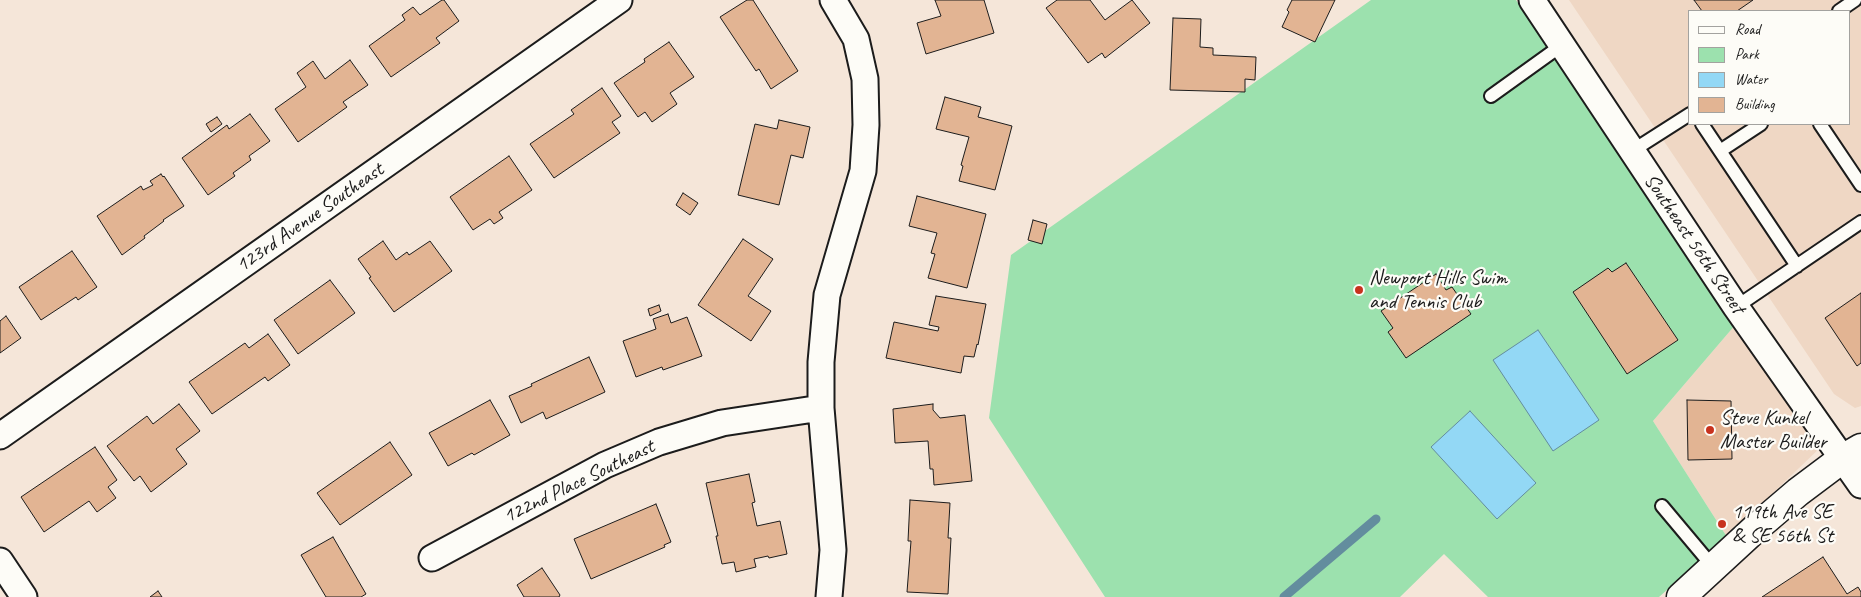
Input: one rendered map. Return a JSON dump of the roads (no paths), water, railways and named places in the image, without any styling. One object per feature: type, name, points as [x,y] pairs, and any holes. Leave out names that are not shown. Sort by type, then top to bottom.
[{"type":"street","name":"123rd Avenue Southeast","points":[[0,436],[619,0]]},
{"type":"street","points":[[829,597],[833,550],[822,408],[822,362],[827,295],[863,170],[866,125],[864,79],[856,39],[833,0]]},
{"type":"street","name":"Southeast 56th Street","points":[[1532,0],[1736,307],[1852,454],[1861,485]]},
{"type":"street","name":"122nd Place Southeast","points":[[432,558],[605,465],[659,442],[722,423],[822,408]]},
{"type":"street","points":[[1681,597],[1798,492],[1852,454]]},
{"type":"street","points":[[0,561],[24,597]]},
{"type":"lane","points":[[1841,10],[1856,0]]},
{"type":"lane","points":[[1491,96],[1562,45]]},
{"type":"lane","points":[[1632,151],[1688,115]]},
{"type":"lane","points":[[1703,125],[1797,266]]},
{"type":"lane","points":[[1720,151],[1759,125]]},
{"type":"lane","points":[[1821,125],[1861,186]]},
{"type":"lane","points":[[1736,307],[1861,222]]},
{"type":"lane","points":[[1662,506],[1714,568]]},
{"type":"water","points":[[1538,330],[1599,420],[1553,451],[1493,360]]},
{"type":"water","points":[[1470,411],[1536,483],[1497,519],[1431,447]]},
{"type":"waterway","points":[[1284,597],[1376,519]]},
{"type":"place","name":"Newport Hills Swim and Tennis Club","points":[[1359,290]]},
{"type":"place","name":"Steve Kunkel Master Builder","points":[[1710,430]]},
{"type":"place","name":"119th Ave SE & SE 56th St","points":[[1722,524]]}]
